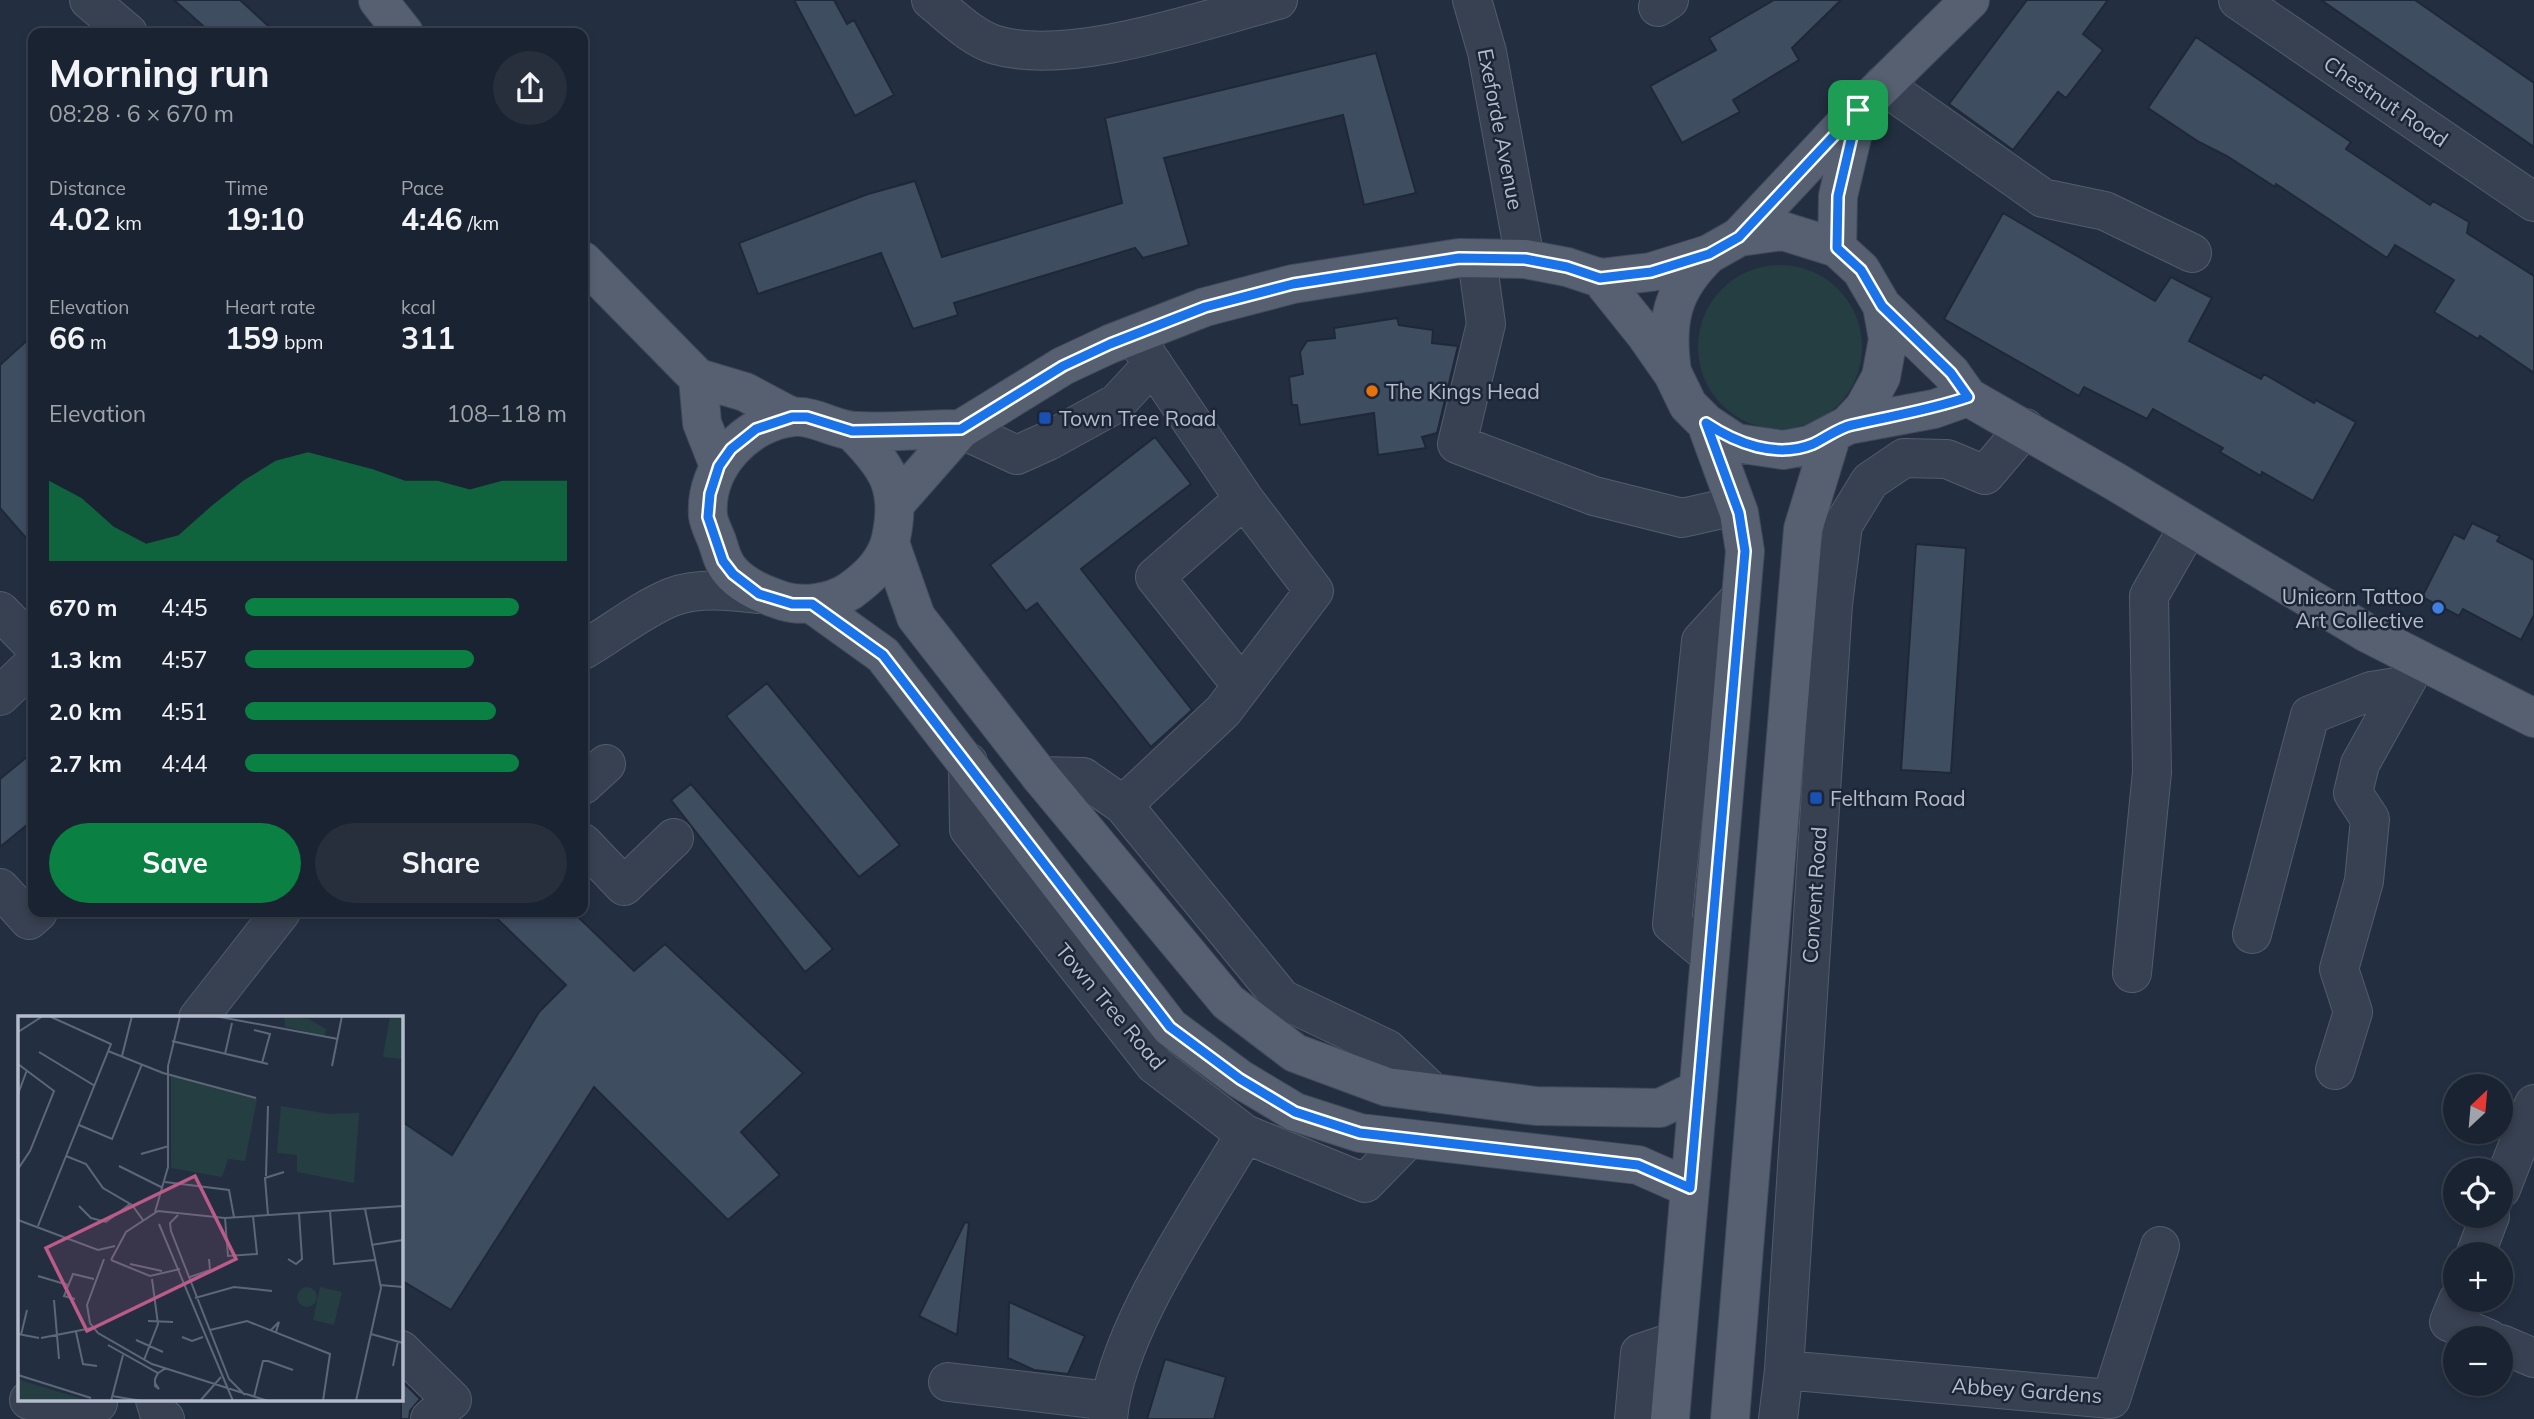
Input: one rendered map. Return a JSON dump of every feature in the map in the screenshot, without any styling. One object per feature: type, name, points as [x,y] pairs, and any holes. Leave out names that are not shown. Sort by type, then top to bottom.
[{"type":"main road","points":[[378,0],[400,28]]},
{"type":"main road","points":[[1673,374],[1667,335],[1674,301],[1694,269],[1724,246],[1970,0]]},
{"type":"main road","points":[[1837,248],[1838,196],[1871,97]]},
{"type":"main road","points":[[895,504],[961,429],[1063,366],[1143,350],[1205,307],[1293,284],[1459,258],[1525,259],[1567,267],[1600,278],[1651,272],[1724,246],[1783,231],[1837,248],[1861,270],[1882,306],[1951,373],[1968,397],[2025,428],[2367,633],[2410,673],[2534,718]]},
{"type":"main road","points":[[588,266],[698,378],[745,392],[792,417]]},
{"type":"main road","points":[[1600,278],[1673,374],[1688,405],[1706,423],[1736,443],[1783,450],[1810,445],[1840,430],[1934,409],[1968,397]]},
{"type":"main road","points":[[1840,430],[1864,408],[1881,377],[1888,339],[1882,306]]},
{"type":"main road","points":[[698,378],[702,423],[719,466]]},
{"type":"main road","points":[[852,431],[881,460],[893,486],[895,504],[890,543],[869,577],[843,595],[812,604],[792,604],[759,594],[733,574],[723,561],[708,517],[710,494],[719,466],[731,449],[756,429],[792,417],[807,417],[852,431],[961,429]]},
{"type":"main road","points":[[1670,1419],[1745,551],[1736,506],[1706,423]]},
{"type":"main road","name":"Convent Road","points":[[1730,1419],[1751,1161],[1815,605],[1803,529],[1840,430]]},
{"type":"main road","points":[[890,543],[916,617],[1040,776],[1228,1002],[1295,1053],[1387,1087],[1536,1105],[1660,1108],[1697,1090]]},
{"type":"main road","name":"Town Tree Road","points":[[812,604],[883,655],[1170,1027],[1240,1079],[1295,1112],[1360,1133],[1638,1165],[1690,1188]]},
{"type":"street","points":[[89,0],[122,28]]},
{"type":"street","points":[[931,0],[973,34],[994,45],[1021,51],[1084,50],[1278,0]]},
{"type":"street","name":"Exeforde Avenue","points":[[1472,0],[1488,52],[1525,259]]},
{"type":"street","name":"Chestnut Road","points":[[2238,0],[2534,202]]},
{"type":"street","points":[[1871,97],[2043,198],[2105,211],[2192,253]]},
{"type":"street","points":[[1477,259],[1486,324],[1457,444],[1594,496],[1682,518],[1736,506]]},
{"type":"street","points":[[961,429],[1017,455],[1118,403],[1143,350]]},
{"type":"street","points":[[1124,805],[1223,711],[1314,591],[1244,499],[1143,350]]},
{"type":"street","name":"Convent Road","points":[[1778,1419],[1784,1370],[1815,605],[1843,525],[1870,481],[1903,458],[1947,459],[1985,475],[2025,428]]},
{"type":"street","points":[[1242,686],[1155,577],[1244,499]]},
{"type":"street","points":[[2132,973],[2152,772],[2149,596],[2189,526]]},
{"type":"street","points":[[588,647],[645,611],[675,596],[706,566],[716,540]]},
{"type":"street","points":[[675,596],[717,590],[759,594]]},
{"type":"street","points":[[0,611],[28,640]]},
{"type":"street","points":[[0,696],[28,669]]},
{"type":"street","points":[[2252,934],[2310,715],[2410,673]]},
{"type":"street","points":[[2335,1070],[2353,1012],[2339,969],[2364,881],[2370,819],[2353,793],[2360,764],[2410,673]]},
{"type":"street","name":"Town Tree Road","points":[[968,762],[969,829],[1155,1065],[1245,1134],[1365,1183],[1408,1139]]},
{"type":"street","points":[[1040,776],[1083,777],[1124,805],[1282,999],[1387,1049],[1433,1093]]},
{"type":"street","points":[[588,847],[624,886],[674,838]]},
{"type":"street","points":[[0,888],[29,920],[32,917]]},
{"type":"street","points":[[200,1016],[277,917]]},
{"type":"street","points":[[2513,1158],[2534,1104]]},
{"type":"street","points":[[948,1382],[1109,1410],[1139,1316],[1245,1134]]},
{"type":"street","name":"Abbey Gardens","points":[[1784,1370],[2111,1399],[2160,1246]]},
{"type":"street","points":[[2453,1312],[2449,1322],[2458,1326]]},
{"type":"street","points":[[1634,1419],[1640,1353],[1676,1341]]},
{"type":"street","points":[[2513,1349],[2534,1358]]},
{"type":"street","points":[[402,1351],[452,1399],[430,1419]]},
{"type":"street","points":[[0,1393],[18,1398]]},
{"type":"street","points":[[38,1402],[56,1406],[99,1407]]},
{"type":"street","points":[[156,1402],[160,1416],[165,1419]]},
{"type":"green space","points":[[1780,265],[1811,272],[1838,289],[1855,316],[1862,347],[1855,378],[1838,405],[1811,422],[1780,429],[1749,422],[1722,405],[1705,378],[1698,347],[1705,316],[1722,289],[1749,272]]},
{"type":"building","points":[[174,0],[240,0],[271,28],[205,28]]},
{"type":"building","points":[[794,0],[834,0],[847,24],[854,20],[894,95],[855,116]]},
{"type":"building","points":[[1774,0],[1841,0],[1792,48],[1799,60],[1733,100],[1740,112],[1682,143],[1650,86],[1716,50],[1709,38]]},
{"type":"building","points":[[2027,0],[2108,0],[2083,34],[2103,50],[2066,98],[2058,92],[2013,150],[1949,104]]},
{"type":"building","points":[[2321,0],[2415,0],[2534,83],[2534,147]]},
{"type":"building","points":[[2196,37],[2351,142],[2346,149],[2430,205],[2433,201],[2469,222],[2467,233],[2534,276],[2534,373],[2480,336],[2478,339],[2434,312],[2454,280],[2395,245],[2387,258],[2276,184],[2275,187],[2227,156],[2199,142],[2148,108]]},
{"type":"building","points":[[1376,53],[1416,193],[1364,205],[1343,115],[1164,158],[1189,245],[1143,258],[1135,248],[954,303],[958,315],[913,329],[881,253],[758,294],[739,243],[868,194],[915,181],[942,257],[1122,203],[1105,118]]},
{"type":"building","points":[[2003,213],[2155,301],[2171,277],[2212,298],[2189,341],[2261,379],[2264,374],[2314,403],[2316,400],[2356,422],[2313,501],[2262,472],[2261,476],[2220,452],[2223,448],[2153,409],[2147,419],[2084,387],[2079,396],[1944,319]]},
{"type":"building","name":"The Kings Head","points":[[1397,318],[1399,325],[1433,330],[1432,343],[1458,346],[1437,433],[1422,437],[1426,448],[1378,455],[1374,413],[1300,425],[1297,405],[1292,405],[1289,377],[1303,374],[1300,352],[1307,341],[1335,338],[1334,328]]},
{"type":"building","points":[[28,340],[28,540],[0,508],[0,365]]},
{"type":"building","points":[[1155,437],[1191,484],[1081,569],[1192,710],[1151,747],[1037,603],[1026,611],[990,565]]},
{"type":"building","points":[[2472,523],[2500,536],[2497,541],[2534,560],[2534,615],[2521,640],[2463,609],[2459,616],[2422,597],[2454,534],[2464,539]]},
{"type":"building","points":[[1916,544],[1966,548],[1951,773],[1901,770]]},
{"type":"building","points":[[767,683],[900,845],[859,877],[726,716]]},
{"type":"building","points":[[28,756],[28,824],[0,847],[0,779]]},
{"type":"building","points":[[691,784],[833,949],[805,972],[671,800]]},
{"type":"building","points":[[495,917],[578,917],[634,971],[665,944],[803,1073],[741,1132],[780,1175],[728,1220],[594,1087],[451,1310],[402,1281],[402,1122],[452,1155],[539,1012],[566,985]]},
{"type":"building","points":[[965,1222],[969,1223],[957,1335],[919,1316]]},
{"type":"building","points":[[1009,1302],[1085,1336],[1068,1374],[1034,1370],[1008,1358]]},
{"type":"building","points":[[1165,1359],[1226,1377],[1214,1419],[1147,1419]]},
{"type":"building","points":[[402,1381],[420,1399],[410,1411],[409,1419],[401,1419]]},
{"type":"place","name":"The Kings Head","points":[[1372,391]]},
{"type":"place","name":"Town Tree Road","points":[[1045,418]]},
{"type":"place","name":"Unicorn Tattoo Art Collective","points":[[2438,608]]},
{"type":"place","name":"Feltham Road","points":[[1816,798]]},
{"type":"route","points":[[1858,110],[1838,196],[1837,248],[1861,270],[1882,306],[1951,373],[1968,397],[1934,409],[1848,425],[1810,445],[1783,450],[1736,443],[1706,423],[1739,513],[1745,551],[1690,1188],[1638,1165],[1360,1133],[1295,1112],[1240,1079],[1170,1027],[883,655],[812,604],[792,604],[759,594],[733,574],[723,561],[708,517],[710,494],[719,466],[731,449],[756,429],[792,417],[807,417],[852,431],[961,429],[1063,366],[1110,344],[1205,307],[1293,284],[1459,258],[1525,259],[1567,267],[1600,278],[1651,272],[1709,254],[1739,237],[1858,110]]}]
